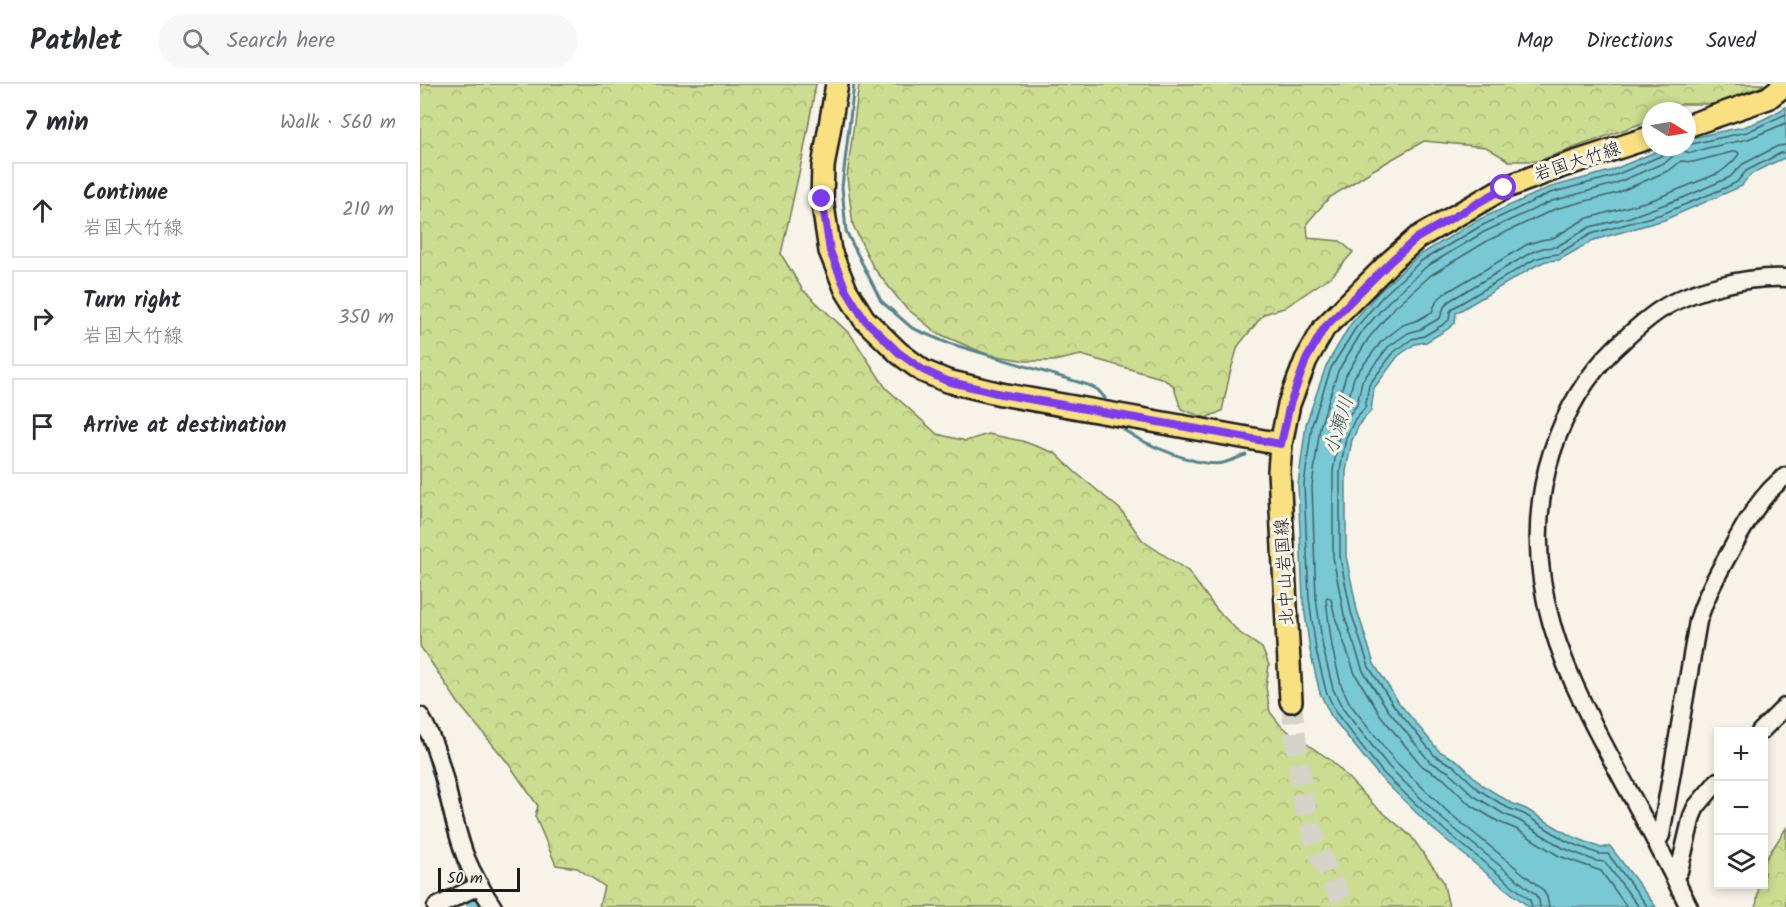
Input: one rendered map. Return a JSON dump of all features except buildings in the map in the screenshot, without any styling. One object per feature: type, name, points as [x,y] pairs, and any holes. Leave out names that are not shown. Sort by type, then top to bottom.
[{"type":"main road","points":[[837,84],[823,167],[822,199],[830,251],[846,290],[864,319],[899,353],[923,370],[947,381],[1001,394],[1281,444]]},
{"type":"main road","points":[[1696,123],[1768,98],[1786,84]]},
{"type":"main road","name":"岩国大竹線","points":[[1281,444],[1290,404],[1306,360],[1324,328],[1417,238],[1504,188],[1642,140]]},
{"type":"main road","name":"北中山岩国線","points":[[1281,444],[1279,471],[1291,701]]},
{"type":"street","points":[[1689,907],[1657,842],[1586,712],[1563,659],[1548,614],[1541,582],[1539,506],[1547,466],[1559,431],[1578,393],[1600,363],[1634,329],[1661,309],[1692,295],[1722,285],[1748,280],[1786,278]]},
{"type":"street","points":[[1657,842],[1661,836],[1698,621],[1703,604],[1710,587],[1748,520],[1774,484],[1786,476]]},
{"type":"street","points":[[1765,727],[1786,706]]},
{"type":"street","points":[[420,716],[429,731],[437,754],[473,889],[493,907]]},
{"type":"street","points":[[1674,877],[1679,871],[1692,816],[1696,807],[1714,787]]},
{"type":"street","points":[[436,907],[473,889]]},
{"type":"green space","points":[[420,84],[816,84],[781,254],[802,289],[851,335],[886,388],[937,434],[966,441],[988,434],[1022,441],[1055,453],[1121,510],[1143,541],[1188,571],[1217,610],[1240,633],[1262,648],[1269,665],[1266,687],[1270,712],[1282,727],[1332,761],[1374,805],[1411,836],[1443,881],[1449,907],[599,907],[604,886],[577,868],[556,865],[535,816],[538,806],[508,763],[459,704],[420,646]]},
{"type":"green space","points":[[859,84],[1763,84],[1716,104],[1642,102],[1642,123],[1538,161],[1509,161],[1486,147],[1424,141],[1373,170],[1329,198],[1307,223],[1308,238],[1340,241],[1353,252],[1333,275],[1284,308],[1264,314],[1238,346],[1222,411],[1206,418],[1181,409],[1173,385],[1161,378],[1081,355],[1054,361],[1026,361],[986,354],[937,333],[904,306],[873,267],[853,225],[847,177]]},
{"type":"green space","points":[[1786,828],[1786,907],[1756,907],[1758,889],[1768,889],[1768,856]]},
{"type":"water","name":"小瀬川","points":[[1786,107],[1786,157],[1761,168],[1742,186],[1664,220],[1594,240],[1559,260],[1546,261],[1537,265],[1456,313],[1455,323],[1448,329],[1426,342],[1415,344],[1398,356],[1374,388],[1371,411],[1360,423],[1352,440],[1346,471],[1346,556],[1357,610],[1374,664],[1399,703],[1439,751],[1458,761],[1482,785],[1569,835],[1601,848],[1610,846],[1656,907],[1529,907],[1432,828],[1379,776],[1331,716],[1320,693],[1310,651],[1303,599],[1298,485],[1306,424],[1326,366],[1350,325],[1378,293],[1418,256],[1478,220],[1548,188],[1610,171],[1646,156],[1696,156],[1696,137],[1765,119]]},
{"type":"waterway","points":[[854,84],[842,187],[846,231],[881,301],[912,328],[945,342],[1088,385],[1098,390],[1105,398]]},
{"type":"waterway","points":[[1124,430],[1172,454],[1200,462],[1223,463],[1246,455]]},
{"type":"waterway","points":[[420,733],[466,886]]},
{"type":"waterway","points":[[466,888],[480,907]]},
{"type":"tunnel","points":[[1291,701],[1304,803],[1319,853],[1345,907]]},
{"type":"route","points":[[822,199],[830,251],[846,290],[864,319],[899,353],[923,370],[947,381],[1001,394],[1281,444],[1290,404],[1306,360],[1324,328],[1417,238],[1504,188]]}]
